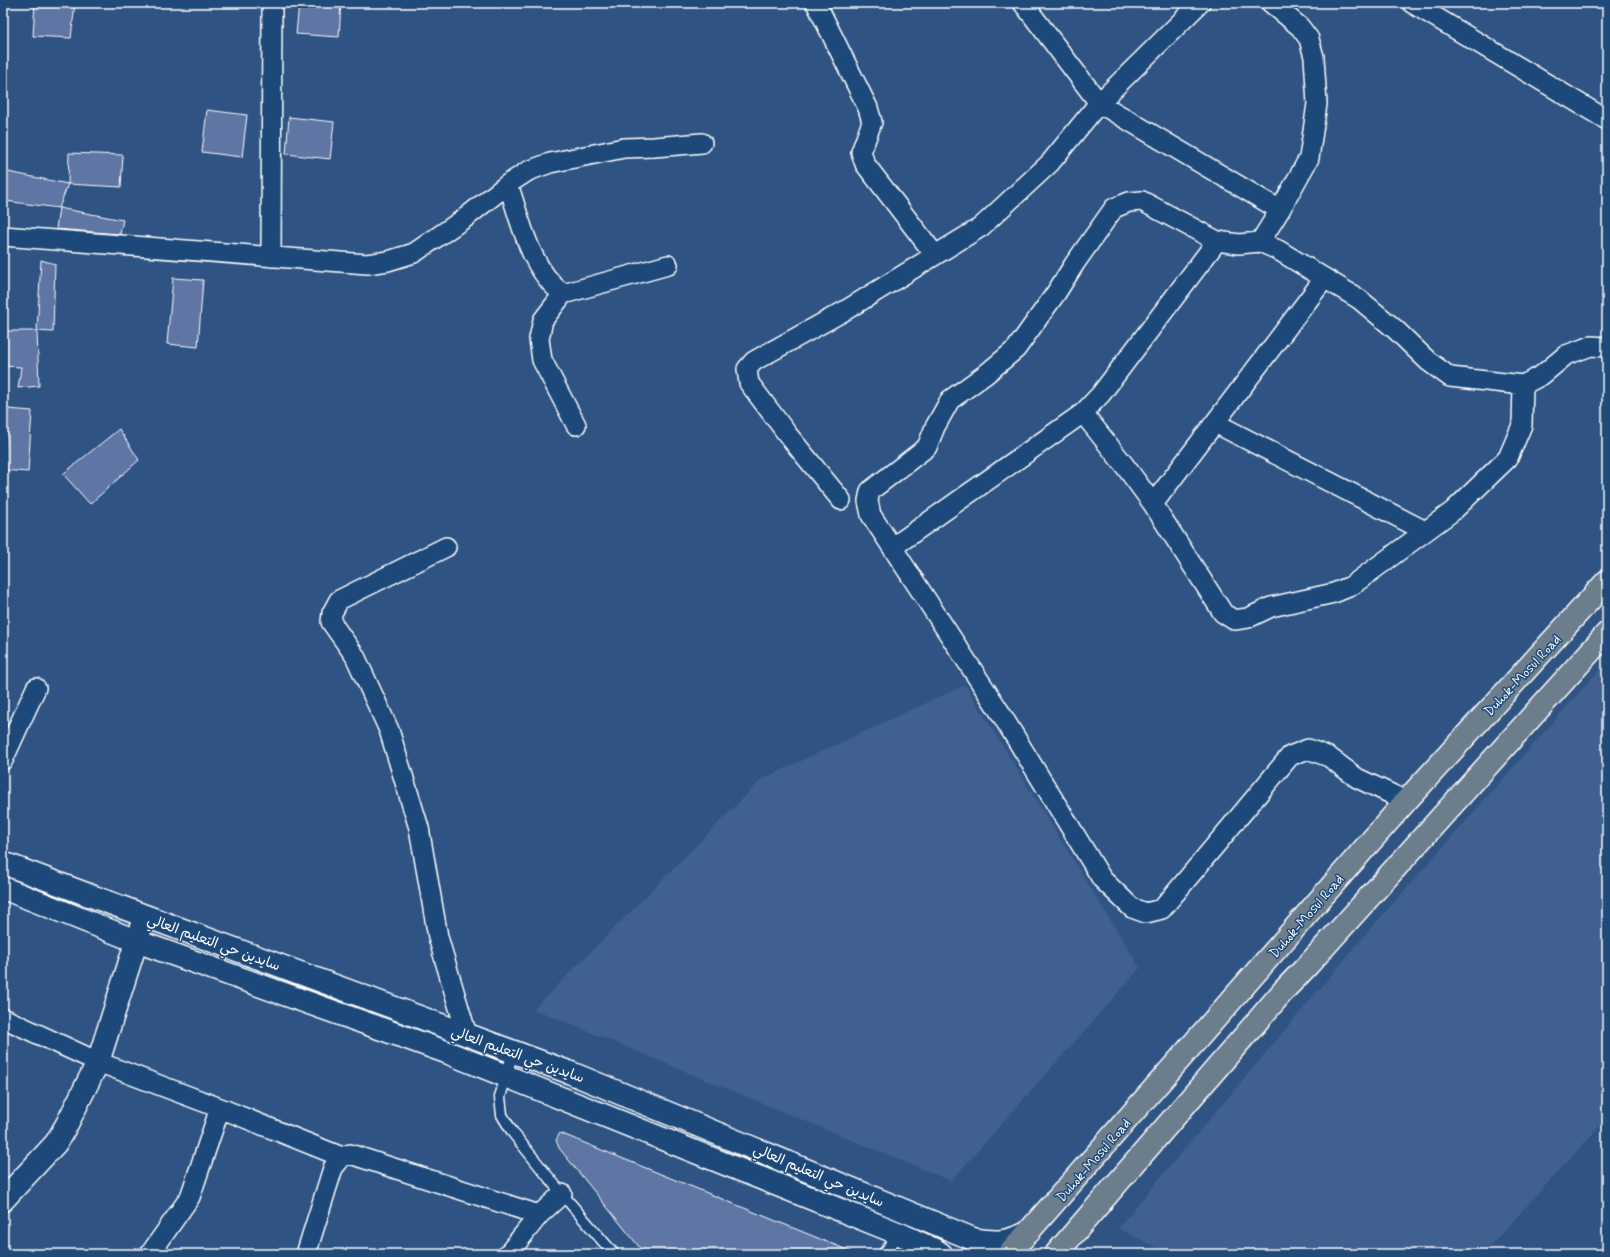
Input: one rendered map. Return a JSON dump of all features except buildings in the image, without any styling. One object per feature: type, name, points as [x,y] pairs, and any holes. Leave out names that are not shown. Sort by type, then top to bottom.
[{"type":"highway","name":"Duhok-Mosul Road","points":[[1009,1254],[1406,801],[1607,581]]},
{"type":"highway","points":[[1056,1254],[1285,989],[1607,633]]},
{"type":"main road","name":"سايدين حي التعليم العالي","points":[[3,863],[513,1052],[571,1072],[973,1239],[993,1242],[1012,1240],[1029,1232]]},
{"type":"main road","name":"سايدين حي التعليم العالي","points":[[3,888],[136,941],[446,1052],[900,1234],[941,1254]]},
{"type":"main road","points":[[3,1200],[56,1143],[68,1124],[98,1062],[144,916]]},
{"type":"street","points":[[271,257],[272,3]]},
{"type":"street","points":[[816,3],[868,108],[872,122],[861,152],[865,164],[935,255]]},
{"type":"street","points":[[1023,3],[1100,103],[1280,210]]},
{"type":"street","points":[[841,500],[788,435],[749,383],[747,369],[754,361],[846,310],[980,227],[1050,164],[1100,103],[1200,3]]},
{"type":"street","points":[[1260,242],[1309,158],[1317,104],[1314,57],[1310,39],[1300,28],[1271,3]]},
{"type":"street","points":[[1412,3],[1607,120]]},
{"type":"street","points":[[3,236],[367,264],[414,253],[465,218],[508,184],[528,171],[550,164],[624,148],[702,143]]},
{"type":"street","points":[[508,184],[533,258],[543,274],[555,288],[563,294]]},
{"type":"street","points":[[1406,801],[1357,778],[1329,757],[1308,750],[1290,756],[1162,909],[1146,913],[1132,908],[1102,879],[998,709],[871,515],[868,500],[870,491],[927,447],[935,427],[950,400],[986,374],[1016,349],[1056,293],[1074,263],[1114,208],[1129,202],[1142,201],[1217,241],[1240,244],[1260,242],[1278,250],[1359,299],[1396,330],[1428,361],[1450,377],[1523,385],[1542,374],[1566,355],[1591,346],[1607,347]]},
{"type":"street","points":[[893,547],[1083,413],[1101,394],[1217,241]]},
{"type":"street","points":[[576,425],[542,360],[539,339],[543,320],[563,294],[668,266]]},
{"type":"street","points":[[1153,504],[1324,279]]},
{"type":"street","points":[[1083,413],[1153,504],[1223,612],[1234,620],[1248,618],[1271,607],[1334,593],[1351,586],[1453,511],[1508,458],[1522,425],[1523,385]]},
{"type":"street","points":[[1214,423],[1425,531]]},
{"type":"street","points":[[446,547],[339,600],[332,613],[331,622],[355,656],[388,730],[419,828],[438,938],[467,1035]]},
{"type":"street","points":[[3,760],[36,688]]},
{"type":"street","points":[[3,1018],[98,1062],[220,1108],[342,1157]]},
{"type":"street","points":[[150,1254],[190,1197],[220,1108]]},
{"type":"street","points":[[306,1254],[333,1168],[342,1157],[350,1154],[539,1215]]},
{"type":"street","points":[[508,1254],[539,1215],[562,1194]]},
{"type":"lane","points":[[513,1052],[500,1097],[502,1115],[513,1133],[562,1194],[614,1254]]},
{"type":"lane","points":[[883,1254],[900,1234]]},
{"type":"shaded area","points":[[1607,661],[1607,1118],[1483,1254],[1168,1254],[1118,1228],[1360,941]]},
{"type":"shaded area","points":[[965,685],[1140,968],[951,1181],[534,1009],[762,779]]}]
